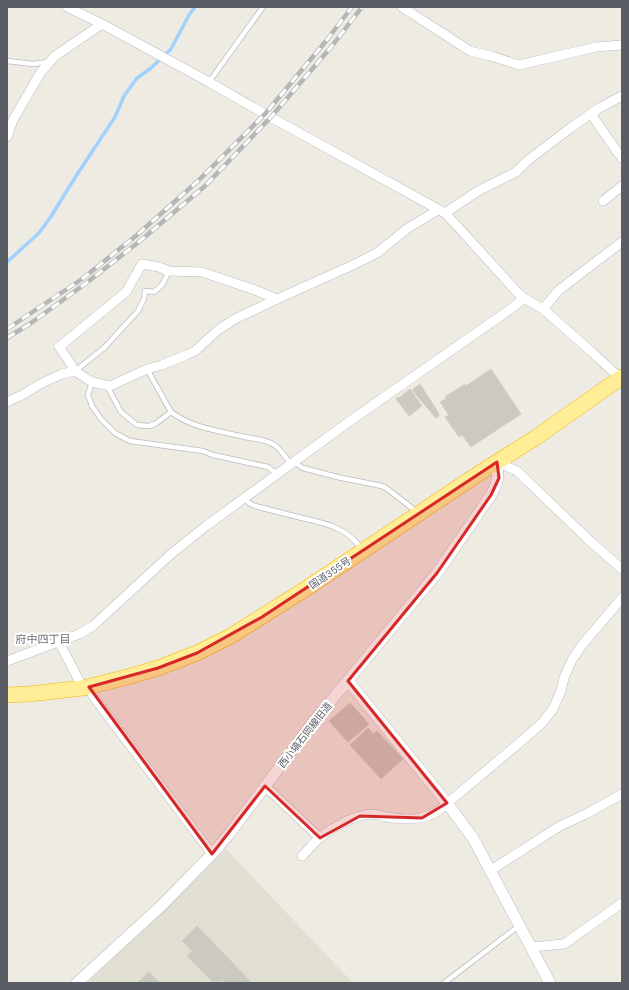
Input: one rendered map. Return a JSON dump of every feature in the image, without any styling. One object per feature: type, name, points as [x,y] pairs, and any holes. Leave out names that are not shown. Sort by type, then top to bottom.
[{"type":"highway","name":"国道355号","points":[[7,695],[86,688],[158,668],[197,653],[231,636],[364,551],[567,416],[621,378]]},
{"type":"street","points":[[67,7],[102,24],[209,82],[442,212],[465,233],[517,292],[524,298],[544,309],[621,378]]},
{"type":"street","points":[[402,7],[470,51],[519,65],[596,47],[622,45]]},
{"type":"street","points":[[7,137],[13,120],[41,72],[55,56],[102,24]]},
{"type":"street","points":[[277,298],[202,272],[169,271],[159,266],[142,264],[126,292],[59,347],[75,371],[92,382],[110,386],[147,369],[162,365],[195,351],[218,330],[235,319],[277,298],[377,253],[408,228],[442,212],[478,191],[516,172],[527,161],[569,129],[599,108],[622,96]]},
{"type":"street","points":[[591,114],[622,158]]},
{"type":"street","points":[[603,201],[622,186]]},
{"type":"street","points":[[544,309],[558,291],[622,242]]},
{"type":"street","points":[[7,661],[79,634],[93,626],[171,554],[206,526],[524,298]]},
{"type":"street","points":[[7,402],[54,377],[75,371]]},
{"type":"street","points":[[497,462],[517,471],[591,542],[622,569]]},
{"type":"street","name":"西小塙石岡線旧道","points":[[77,983],[162,905],[230,834],[316,720],[437,573],[496,486],[498,478],[497,462]]},
{"type":"street","points":[[302,856],[320,838],[344,822],[360,816],[373,814],[410,820],[422,818],[438,811],[542,723],[553,709],[572,660],[582,645],[622,598]]},
{"type":"street","points":[[59,642],[86,688],[212,854]]},
{"type":"street","points":[[348,681],[447,803],[473,838],[550,983]]},
{"type":"street","points":[[266,786],[320,838]]},
{"type":"street","points":[[490,870],[560,826],[588,813],[622,794]]},
{"type":"street","points":[[531,947],[564,944],[622,903]]},
{"type":"lane","points":[[209,82],[263,7]]},
{"type":"lane","points":[[7,61],[34,64],[50,62]]},
{"type":"lane","points":[[75,371],[109,343],[138,311],[144,299],[145,290],[154,292],[162,285],[169,271]]},
{"type":"lane","points":[[147,369],[171,412],[187,422],[204,428],[264,441],[277,447],[293,463],[303,468],[337,477],[382,486],[412,508]]},
{"type":"lane","points":[[92,382],[88,395],[92,406],[101,419],[115,433],[130,441],[203,451],[213,455],[268,467],[277,474]]},
{"type":"lane","points":[[106,385],[121,412],[137,425],[149,426],[156,424],[171,412]]},
{"type":"lane","points":[[244,498],[255,506],[330,524],[350,536],[364,551]]},
{"type":"lane","points":[[444,983],[520,925]]},
{"type":"highlighted area","points":[[497,462],[499,478],[491,495],[437,573],[348,681],[447,803],[422,818],[360,816],[320,838],[265,786],[212,854],[89,687],[158,668],[197,653],[262,617]]},
{"type":"shaded area","points":[[226,849],[353,983],[87,983],[172,903]]},
{"type":"building","points":[[491,369],[521,414],[471,447],[462,435],[459,437],[445,417],[449,415],[440,402],[465,384],[466,386]]},
{"type":"building","points":[[420,384],[438,412],[439,416],[436,418],[412,390]]},
{"type":"building","points":[[410,389],[422,406],[409,416],[396,399]]},
{"type":"building","points":[[350,703],[369,724],[348,742],[329,721]]},
{"type":"building","points":[[368,728],[373,734],[377,731],[403,759],[381,779],[350,745]]},
{"type":"building","points":[[197,926],[252,983],[225,983],[222,980],[219,983],[214,983],[187,956],[192,951],[182,941]]},
{"type":"building","points":[[149,972],[160,983],[137,983]]},
{"type":"waterway","points":[[7,262],[39,233],[115,117],[124,96],[137,78],[151,68],[171,49],[189,15],[195,7]]},
{"type":"railway","points":[[7,329],[82,279],[137,235],[199,180],[265,114],[326,41],[352,7]]},
{"type":"railway","points":[[7,338],[31,323],[85,284],[140,241],[205,186],[271,117],[332,46],[362,7]]},
{"type":"district","name":"府中四丁目","points":[[43,639]]}]
